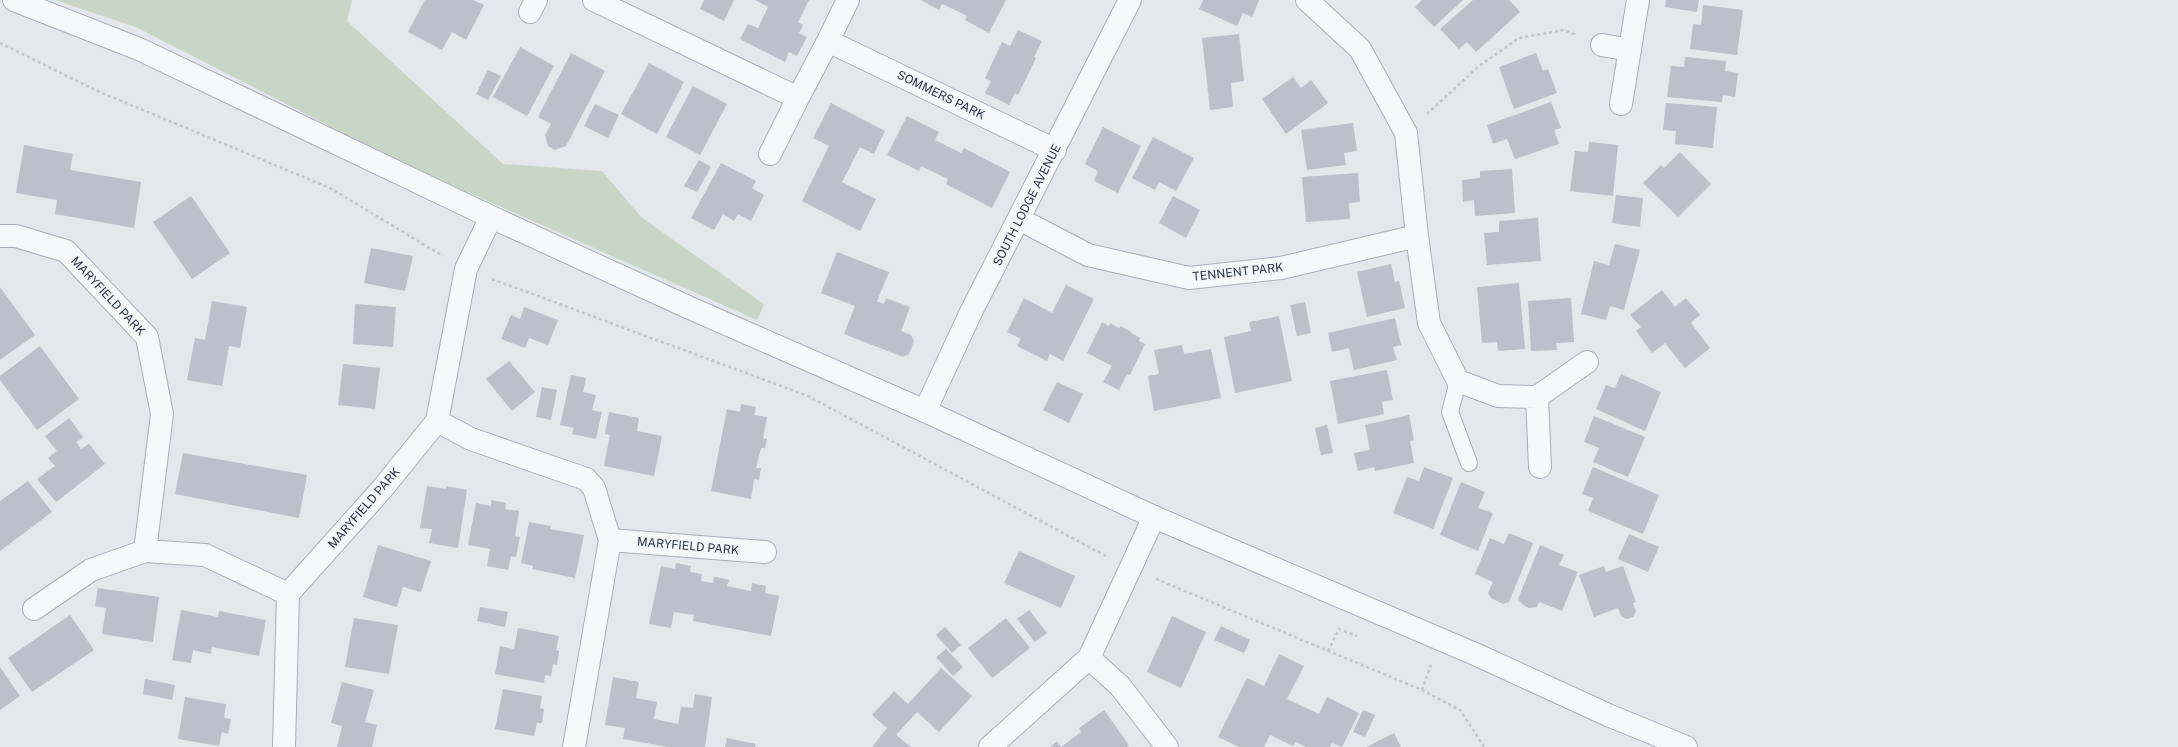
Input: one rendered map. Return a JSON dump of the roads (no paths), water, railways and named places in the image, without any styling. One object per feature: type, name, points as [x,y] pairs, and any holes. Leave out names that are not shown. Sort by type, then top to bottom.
[{"type":"street","points":[[14,0],[139,49],[491,217],[697,311],[925,411],[1154,517],[1475,654],[1608,715],[1686,747]]},
{"type":"street","points":[[594,0],[798,98]]},
{"type":"street","points":[[770,154],[848,0]]},
{"type":"street","name":"SOUTH LODGE AVENUE","points":[[925,411],[972,312],[1130,0]]},
{"type":"street","points":[[1307,0],[1360,49],[1406,133],[1417,236],[1429,323],[1458,381],[1498,396],[1537,397],[1587,362]]},
{"type":"street","points":[[1621,104],[1638,0]]},
{"type":"street","name":"SOMMERS PARK","points":[[828,41],[1055,150]]},
{"type":"street","points":[[1602,45],[1630,50]]},
{"type":"street","name":"MARYFIELD PARK","points":[[288,594],[382,489],[437,421],[466,270],[491,217]]},
{"type":"street","name":"TENNENT PARK","points":[[1019,219],[1088,255],[1188,278],[1281,268],[1417,236]]},
{"type":"street","name":"MARYFIELD PARK","points":[[0,236],[16,236],[66,251],[147,337],[162,414],[145,551]]},
{"type":"street","points":[[1537,397],[1540,467]]},
{"type":"street","points":[[437,421],[471,439],[586,479],[594,488],[610,540],[574,747]]},
{"type":"street","points":[[990,747],[1089,658],[1154,517]]},
{"type":"street","name":"MARYFIELD PARK","points":[[610,540],[765,552]]},
{"type":"street","points":[[34,609],[91,570],[145,551],[205,555],[288,594],[284,747]]},
{"type":"street","points":[[1089,658],[1120,686],[1167,747]]},
{"type":"lane","points":[[1458,381],[1450,412],[1469,463]]}]
